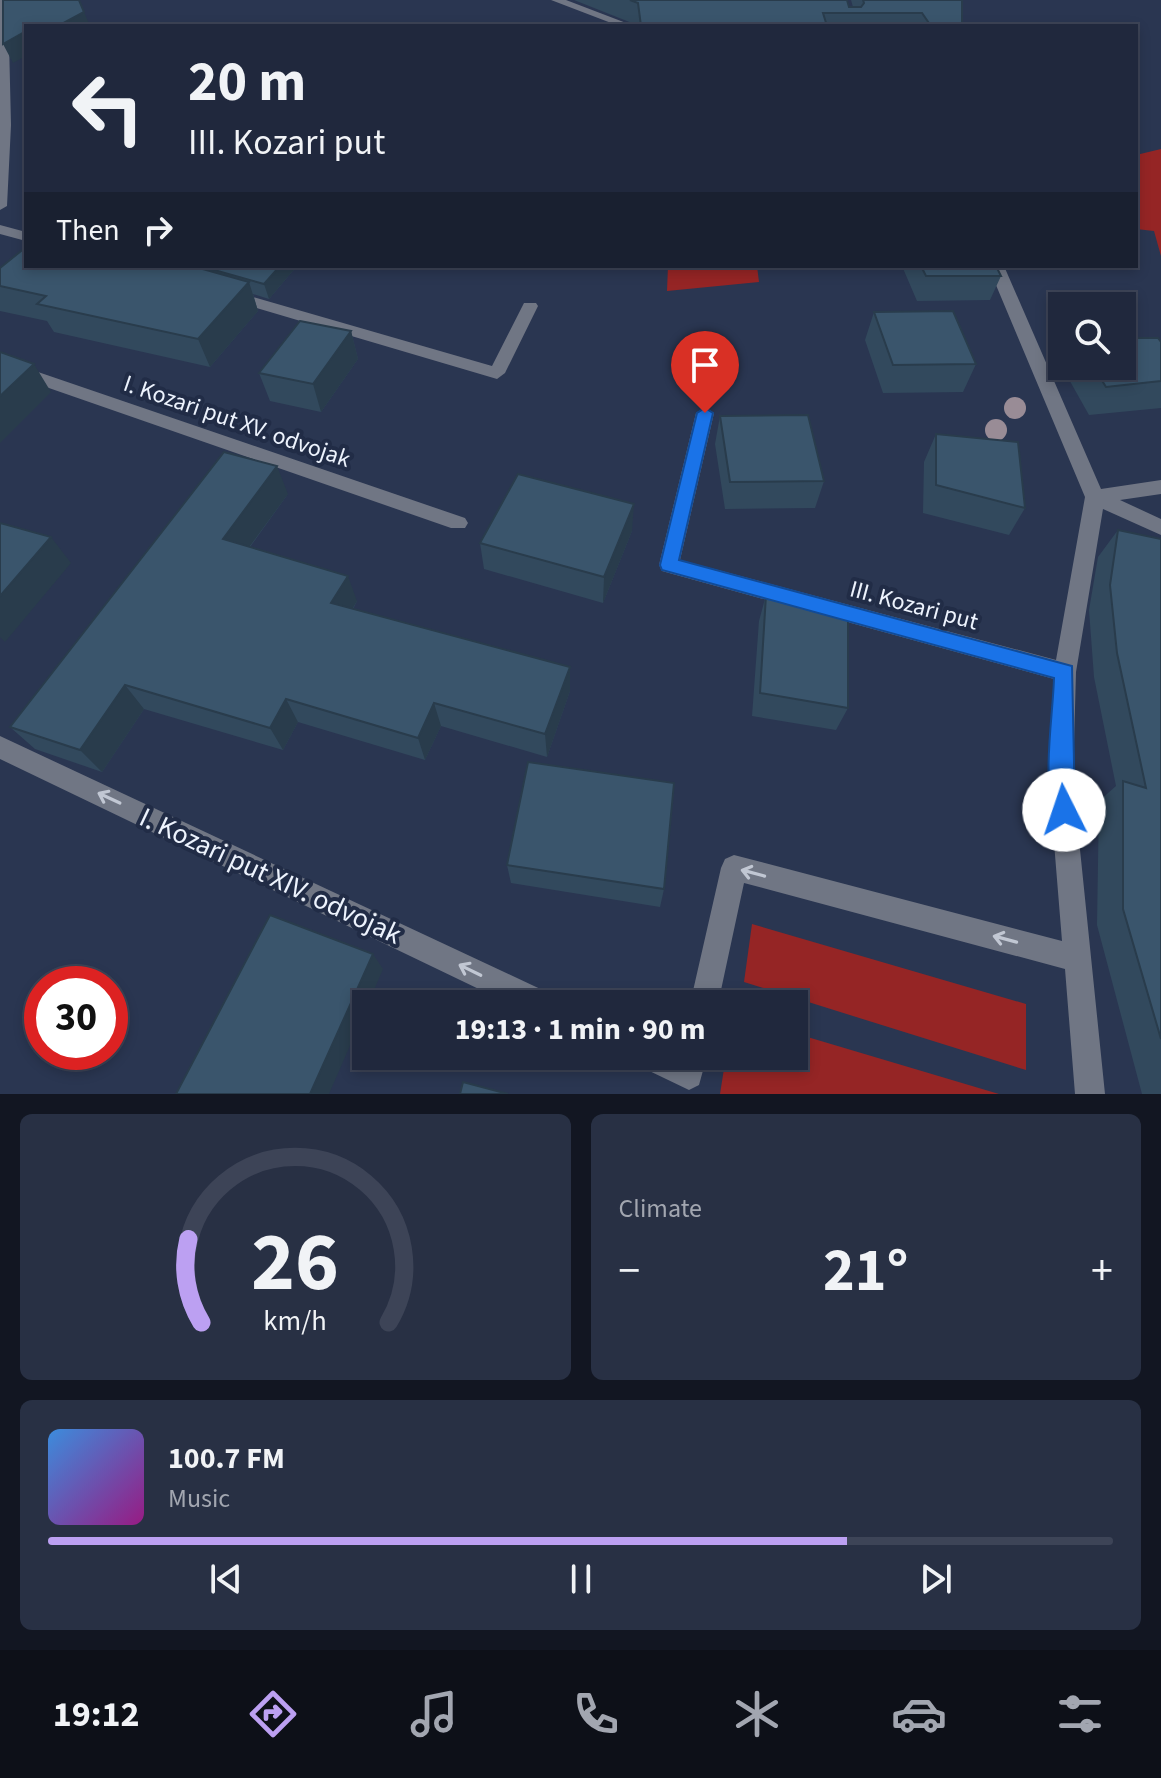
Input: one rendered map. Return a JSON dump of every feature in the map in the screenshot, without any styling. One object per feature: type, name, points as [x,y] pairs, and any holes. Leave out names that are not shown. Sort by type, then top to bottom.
[{"type":"street","points":[[0,206],[3,127],[0,11],[3,0]]},
{"type":"street","points":[[556,0],[623,24]]},
{"type":"street","points":[[0,229],[24,236]]},
{"type":"street","points":[[997,268],[1095,497],[1065,672],[1061,781],[1080,959],[1090,1094]]},
{"type":"street","points":[[222,293],[497,373],[530,306]]},
{"type":"street","name":"I. Kozari put XV. odvojak","points":[[0,365],[458,523]]},
{"type":"street","name":"III. Kozari put","points":[[705,413],[669,565],[1065,672]]},
{"type":"street","points":[[1095,497],[1161,487]]},
{"type":"street","points":[[1095,497],[1161,527]]},
{"type":"street","name":"I. Kozari put XIV. odvojak","points":[[0,747],[512,990]]},
{"type":"street","points":[[707,990],[734,868],[1080,959]]},
{"type":"shaded area","points":[[1161,149],[1161,256],[1154,231],[1138,229],[1138,155]]},
{"type":"shaded area","points":[[668,268],[757,268],[759,282],[667,291]]},
{"type":"shaded area","points":[[752,924],[1026,1004],[1026,1070],[808,1002],[808,990],[770,990],[744,982]]},
{"type":"shaded area","points":[[808,1037],[999,1094],[720,1094],[724,1070],[808,1070]]},
{"type":"building","points":[[3,0],[79,0],[84,12],[62,24],[24,24],[24,32],[3,44]]},
{"type":"building","points":[[630,0],[847,0],[849,7],[861,7],[863,0],[962,0],[962,24],[930,24],[922,13],[823,13],[826,24],[641,24],[638,3]]},
{"type":"building","points":[[24,249],[24,268],[199,268],[249,282],[198,339],[37,304],[46,296],[0,286],[0,268]]},
{"type":"building","points":[[207,268],[278,268],[264,284]]},
{"type":"building","points":[[922,268],[997,268],[1001,276],[926,276]]},
{"type":"building","points":[[953,311],[976,364],[893,365],[874,312]]},
{"type":"building","points":[[300,321],[351,331],[313,384],[259,373]]},
{"type":"building","points":[[1136,338],[1158,338],[1161,342],[1161,381],[1106,387],[1102,380],[1136,380]]},
{"type":"building","points":[[0,352],[34,364],[0,396]]},
{"type":"building","points":[[808,415],[824,481],[730,482],[720,416]]},
{"type":"building","points":[[936,434],[1018,442],[1025,508],[936,485]]},
{"type":"building","points":[[224,452],[277,466],[223,539],[348,576],[331,603],[570,667],[545,734],[434,703],[418,738],[286,699],[270,728],[125,685],[80,750],[10,727]]},
{"type":"building","points":[[518,474],[634,504],[604,577],[480,543]]},
{"type":"building","points":[[0,523],[51,537],[0,596]]},
{"type":"building","points":[[1118,530],[1161,539],[1161,1039],[1123,909],[1123,781],[1146,788],[1117,653],[1110,585]]},
{"type":"building","points":[[766,595],[848,607],[848,708],[760,693]]},
{"type":"building","points":[[528,762],[674,783],[664,889],[507,865]]},
{"type":"building","points":[[270,915],[373,954],[357,990],[352,990],[352,1001],[310,1094],[176,1094]]},
{"type":"building","points":[[463,1082],[508,1094],[460,1094]]},
{"type":"route","points":[[705,413],[669,565],[1065,672],[1061,781],[1064,810]]}]
